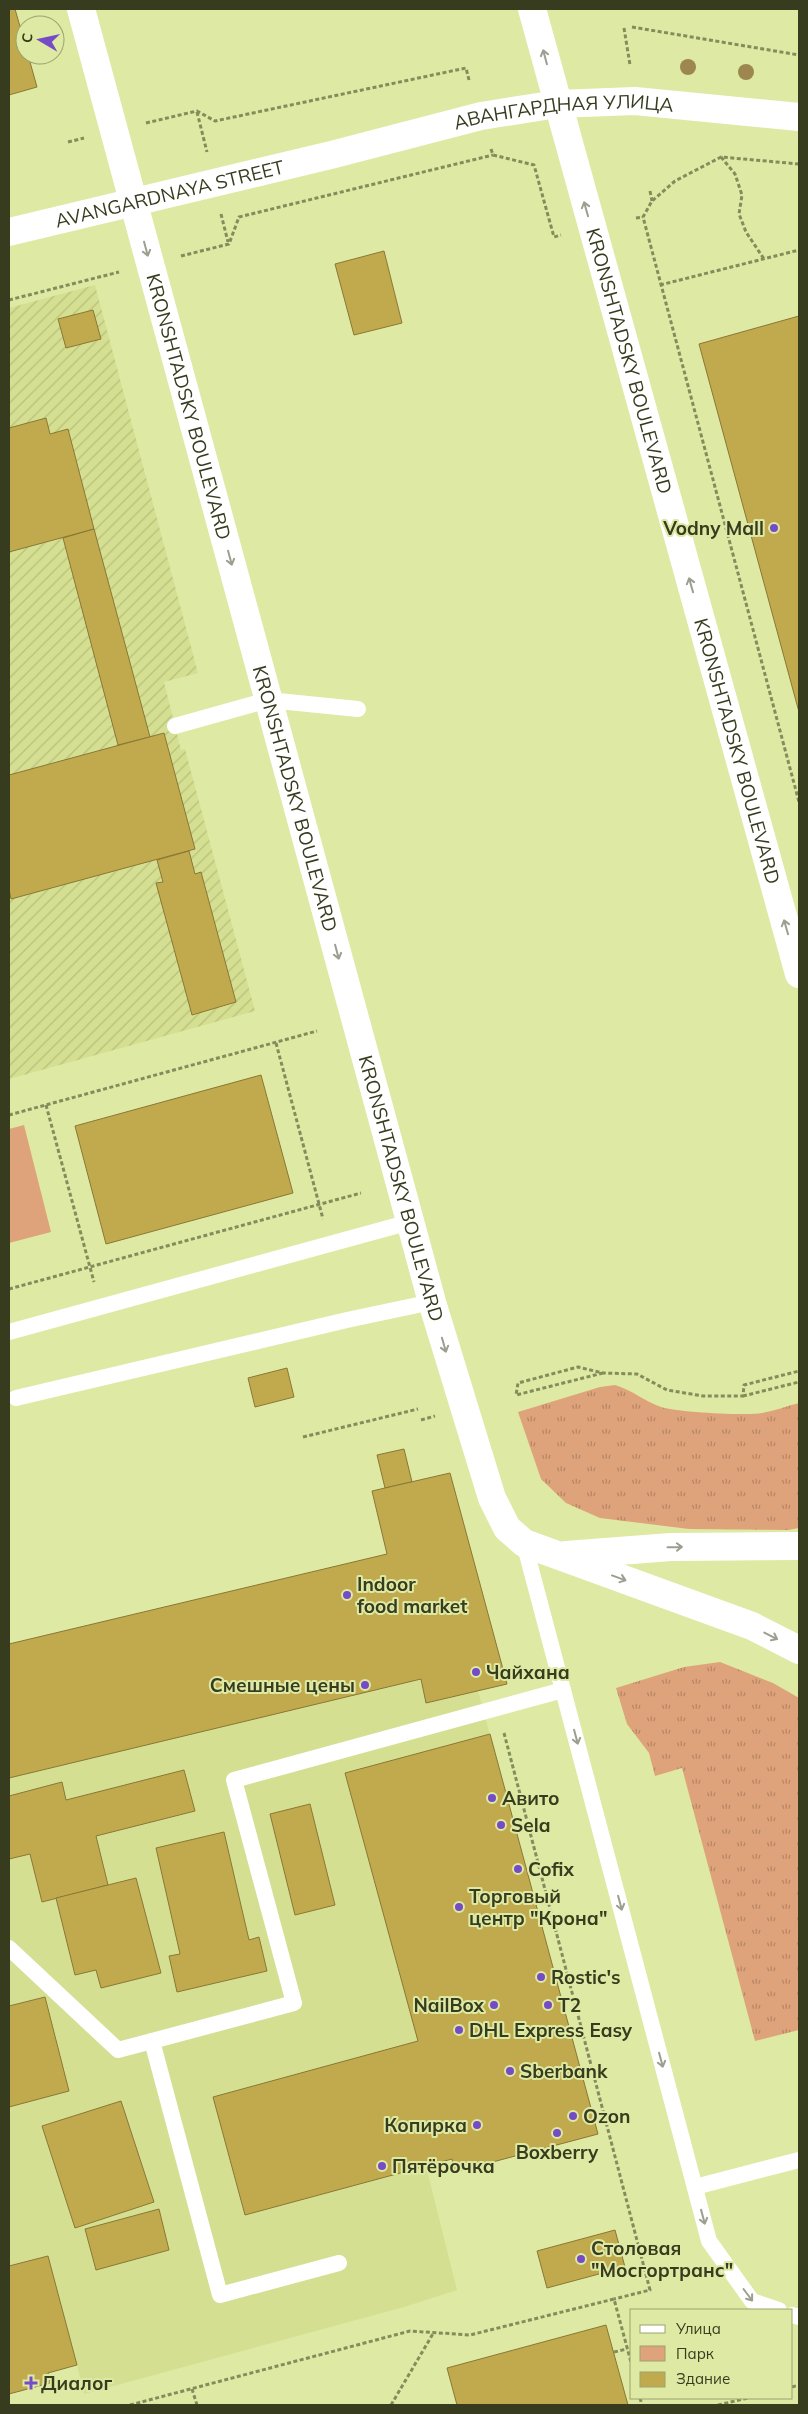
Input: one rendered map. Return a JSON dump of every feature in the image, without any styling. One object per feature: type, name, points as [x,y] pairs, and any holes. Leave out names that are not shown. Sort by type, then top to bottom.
[{"type":"main road","name":"KRONSHTADSKY BOULEVARD","points":[[81,9],[432,1302],[492,1498],[507,1528],[524,1543],[752,1626],[799,1650]]},
{"type":"main road","name":"KRONSHTADSKY BOULEVARD","points":[[532,9],[799,974]]},
{"type":"main road","name":"АВАНГАРДНАЯ УЛИЦА","points":[[557,104],[635,101],[799,117]]},
{"type":"main road","name":"AVANGARDNAYA STREET","points":[[9,232],[331,155],[481,116],[557,104]]},
{"type":"main road","name":"KRONSHTADSKY BOULEVARD","points":[[557,1556],[670,1547],[799,1546]]},
{"type":"lane","points":[[174,726],[268,700],[358,710]]},
{"type":"lane","points":[[9,1332],[410,1222]]},
{"type":"lane","points":[[16,1398],[347,1320],[432,1302]]},
{"type":"lane","points":[[524,1543],[709,2241],[752,2301],[776,2309]]},
{"type":"lane","points":[[9,1948],[118,2050],[294,2004],[234,1780],[564,1690]]},
{"type":"lane","points":[[152,2041],[220,2295],[339,2263]]},
{"type":"lane","points":[[695,2187],[799,2160]]},
{"type":"path","points":[[632,27],[799,55]]},
{"type":"path","points":[[624,28],[630,65]]},
{"type":"path","points":[[68,142],[197,111],[215,121],[466,68],[469,80]]},
{"type":"path","points":[[491,149],[493,155]]},
{"type":"path","points":[[9,300],[229,244],[239,217],[493,155],[534,165],[554,237],[567,234]]},
{"type":"path","points":[[721,157],[736,174],[742,195],[739,214],[746,232],[764,259]]},
{"type":"path","points":[[799,164],[721,157],[675,181],[652,201],[643,217],[799,802]]},
{"type":"path","points":[[650,190],[652,201]]},
{"type":"path","points":[[636,218],[643,217]]},
{"type":"path","points":[[660,285],[799,250]]},
{"type":"path","points":[[9,1115],[318,1031]]},
{"type":"path","points":[[276,1043],[330,1244]]},
{"type":"path","points":[[46,1105],[100,1307]]},
{"type":"path","points":[[9,1289],[361,1193]]},
{"type":"path","points":[[603,1373],[516,1395],[518,1383],[578,1367],[603,1373],[637,1374],[667,1390],[703,1396],[743,1396],[799,1382]]},
{"type":"path","points":[[743,1396],[744,1385],[799,1371]]},
{"type":"path","points":[[303,1437],[418,1409]]},
{"type":"path","points":[[421,1420],[436,1416]]},
{"type":"path","points":[[130,2405],[410,2331],[470,2335],[650,2290],[498,1708]]},
{"type":"path","points":[[614,2299],[630,2359]]},
{"type":"path","points":[[391,2405],[434,2332]]},
{"type":"path","points":[[614,2352],[627,2349]]},
{"type":"path","points":[[192,2389],[196,2405]]},
{"type":"path","points":[[718,2405],[744,2399]]},
{"type":"shaded area","points":[[95,285],[198,673],[164,682],[181,750],[185,749],[255,1011],[9,1079],[9,308]]},
{"type":"shaded area","points":[[450,1473],[506,1684],[478,1691],[598,2134],[455,2172],[451,2159],[426,2166],[457,2290],[404,2307],[84,2394],[77,2365],[48,2373],[50,2383],[9,2394],[9,1644],[387,1554],[372,1491]]},
{"type":"green space","points":[[24,1125],[51,1232],[9,1243],[9,1129]]},
{"type":"green space","points":[[615,1385],[661,1407],[695,1412],[753,1414],[799,1403],[799,1528],[788,1530],[689,1529],[600,1518],[566,1503],[541,1479],[518,1412],[600,1387]]},
{"type":"green space","points":[[720,1662],[773,1683],[799,1698],[799,2030],[755,2041],[682,1768],[655,1776],[649,1753],[627,1724],[616,1688],[684,1667]]},
{"type":"building","points":[[9,9],[15,9],[17,15],[15,15],[15,65],[31,65],[37,87],[9,95]]},
{"type":"building","points":[[384,251],[402,323],[354,335],[335,264]]},
{"type":"building","points":[[93,310],[101,339],[66,348],[58,319]]},
{"type":"building","name":"Vodny Mall","points":[[799,316],[799,712],[699,344]]},
{"type":"building","points":[[46,418],[50,434],[68,429],[94,529],[9,552],[9,428]]},
{"type":"building","points":[[94,529],[150,737],[118,745],[63,538]]},
{"type":"building","points":[[164,733],[195,849],[11,899],[9,889],[9,775]]},
{"type":"building","points":[[189,851],[195,874],[201,872],[236,1002],[192,1015],[156,883],[163,882],[157,860]]},
{"type":"building","points":[[261,1075],[293,1193],[106,1244],[75,1126]]},
{"type":"building","points":[[287,1368],[294,1397],[255,1407],[248,1378]]},
{"type":"building","points":[[404,1449],[412,1482],[385,1488],[377,1455]]},
{"type":"building","name":"Indoor food market","points":[[450,1473],[507,1684],[426,1703],[421,1679],[9,1778],[9,1644],[387,1554],[372,1491]]},
{"type":"building","name":"Торговый центр \"Крона\"","points":[[490,1734],[598,2134],[455,2172],[452,2159],[245,2215],[213,2097],[418,2041],[345,1773]]},
{"type":"building","points":[[184,1770],[195,1811],[96,1836],[108,1885],[42,1902],[30,1854],[9,1859],[9,1796],[62,1782],[66,1800]]},
{"type":"building","points":[[310,1804],[335,1905],[295,1915],[270,1814]]},
{"type":"building","points":[[224,1832],[249,1940],[259,1937],[267,1971],[177,1992],[169,1956],[180,1954],[156,1848]]},
{"type":"building","points":[[136,1878],[161,1973],[101,1988],[96,1970],[75,1975],[56,1898]]},
{"type":"building","points":[[45,1997],[69,2091],[9,2107],[9,2006]]},
{"type":"building","points":[[121,2101],[154,2202],[75,2228],[42,2126]]},
{"type":"building","points":[[159,2209],[169,2250],[96,2270],[85,2229]]},
{"type":"building","name":"Столовая \"Мосгортранс\"","points":[[615,2230],[625,2267],[547,2288],[537,2251]]},
{"type":"building","points":[[48,2256],[77,2365],[48,2373],[50,2383],[9,2394],[9,2266]]},
{"type":"building","points":[[606,2325],[628,2405],[457,2405],[447,2368]]},
{"type":"place","name":"Vodny Mall","points":[[774,528]]},
{"type":"place","name":"Indoor food market","points":[[347,1595]]},
{"type":"place","name":"Чайхана","points":[[476,1672]]},
{"type":"place","name":"Смешные цены","points":[[365,1685]]},
{"type":"place","name":"Авито","points":[[492,1798]]},
{"type":"place","name":"Sela","points":[[501,1825]]},
{"type":"place","name":"Cofix","points":[[518,1869]]},
{"type":"place","name":"Торговый центр \"Крона\"","points":[[459,1907]]},
{"type":"place","name":"Rostic's","points":[[541,1977]]},
{"type":"place","name":"NailBox","points":[[494,2005]]},
{"type":"place","name":"T2","points":[[548,2005]]},
{"type":"place","name":"DHL Express Easy","points":[[459,2030]]},
{"type":"place","name":"Sberbank","points":[[510,2071]]},
{"type":"place","name":"Ozon","points":[[573,2116]]},
{"type":"place","name":"Копирка","points":[[477,2125]]},
{"type":"place","name":"Boxberry","points":[[557,2133]]},
{"type":"place","name":"Пятёрочка","points":[[382,2166]]},
{"type":"place","name":"Столовая \"Мосгортранс\"","points":[[581,2259]]},
{"type":"place","name":"Диалог","points":[[31,2383]]}]
